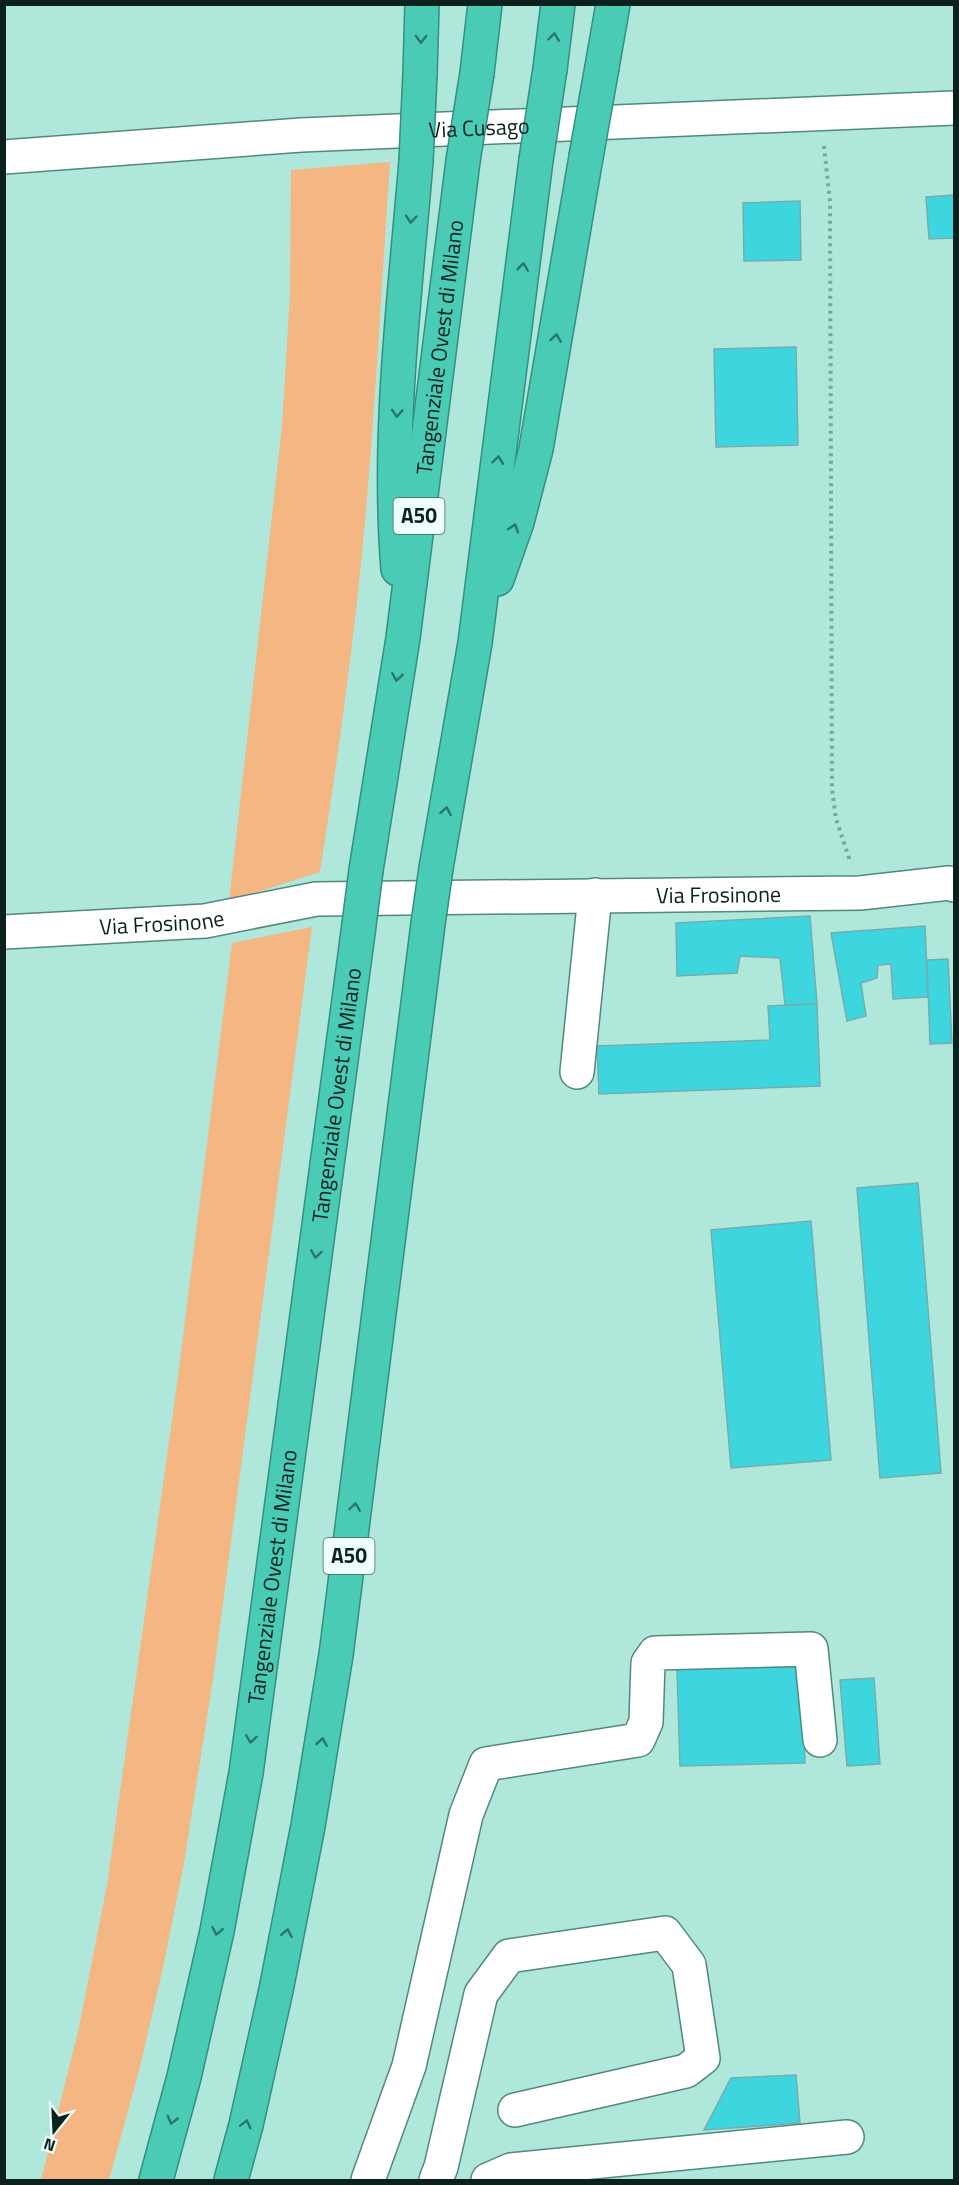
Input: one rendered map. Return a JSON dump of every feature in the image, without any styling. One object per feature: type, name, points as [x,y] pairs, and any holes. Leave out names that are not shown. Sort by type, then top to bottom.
[{"type":"highway","points":[[403,638],[394,525],[395,439],[416,161],[422,4]]},
{"type":"highway","name":"Tangenziale Ovest di Milano","points":[[156,2181],[184,2077],[214,1943],[246,1773],[366,870],[403,638],[485,4]]},
{"type":"highway","name":"A50","points":[[231,2181],[246,2125],[278,1978],[308,1826],[336,1655],[428,924],[475,643],[558,4]]},
{"type":"highway","points":[[475,643],[517,522],[536,449],[613,4]]},
{"type":"street","name":"Via Cusago","points":[[4,157],[301,135],[954,108]]},
{"type":"street","name":"Via Frosinone","points":[[4,932],[205,921],[316,899],[860,893],[949,883],[954,885]]},
{"type":"street","points":[[577,1072],[595,896]]},
{"type":"street","points":[[368,2181],[409,2066],[466,1815],[486,1764],[638,1740],[646,1722],[648,1662],[656,1653],[811,1648],[820,1740]]},
{"type":"street","points":[[435,2181],[441,2167],[481,1994],[509,1956],[665,1933],[689,1965],[703,2058],[686,2071],[515,2110]]},
{"type":"street","points":[[488,2181],[511,2170],[847,2137]]},
{"type":"path","points":[[822,115],[830,202],[832,789],[836,819],[860,893]]},
{"type":"shaded area","points":[[390,162],[363,547],[345,703],[320,872],[229,901],[282,426],[290,294],[291,170]]},
{"type":"shaded area","points":[[312,927],[213,1679],[184,1863],[164,1963],[140,2067],[109,2180],[41,2180],[79,2027],[107,1885],[178,1377],[232,943]]},
{"type":"building","points":[[954,195],[954,238],[929,239],[926,197]]},
{"type":"building","points":[[800,201],[801,260],[744,261],[743,203]]},
{"type":"building","points":[[796,347],[798,445],[716,447],[714,349]]},
{"type":"building","points":[[810,916],[817,1004],[785,1005],[780,958],[740,956],[737,973],[677,976],[676,923]]},
{"type":"building","points":[[925,926],[928,997],[893,999],[891,964],[878,965],[877,978],[861,983],[866,1016],[847,1021],[831,933]]},
{"type":"building","points":[[948,959],[952,1043],[930,1044],[927,960]]},
{"type":"building","points":[[817,1004],[820,1086],[599,1094],[597,1046],[770,1040],[768,1006]]},
{"type":"building","points":[[918,1183],[941,1473],[880,1478],[857,1188]]},
{"type":"building","points":[[811,1221],[831,1460],[731,1468],[711,1230]]},
{"type":"building","points":[[802,1666],[805,1763],[680,1766],[677,1669]]},
{"type":"building","points":[[874,1678],[880,1764],[847,1766],[840,1680]]},
{"type":"building","points":[[796,2075],[800,2123],[704,2130],[731,2078]]}]
